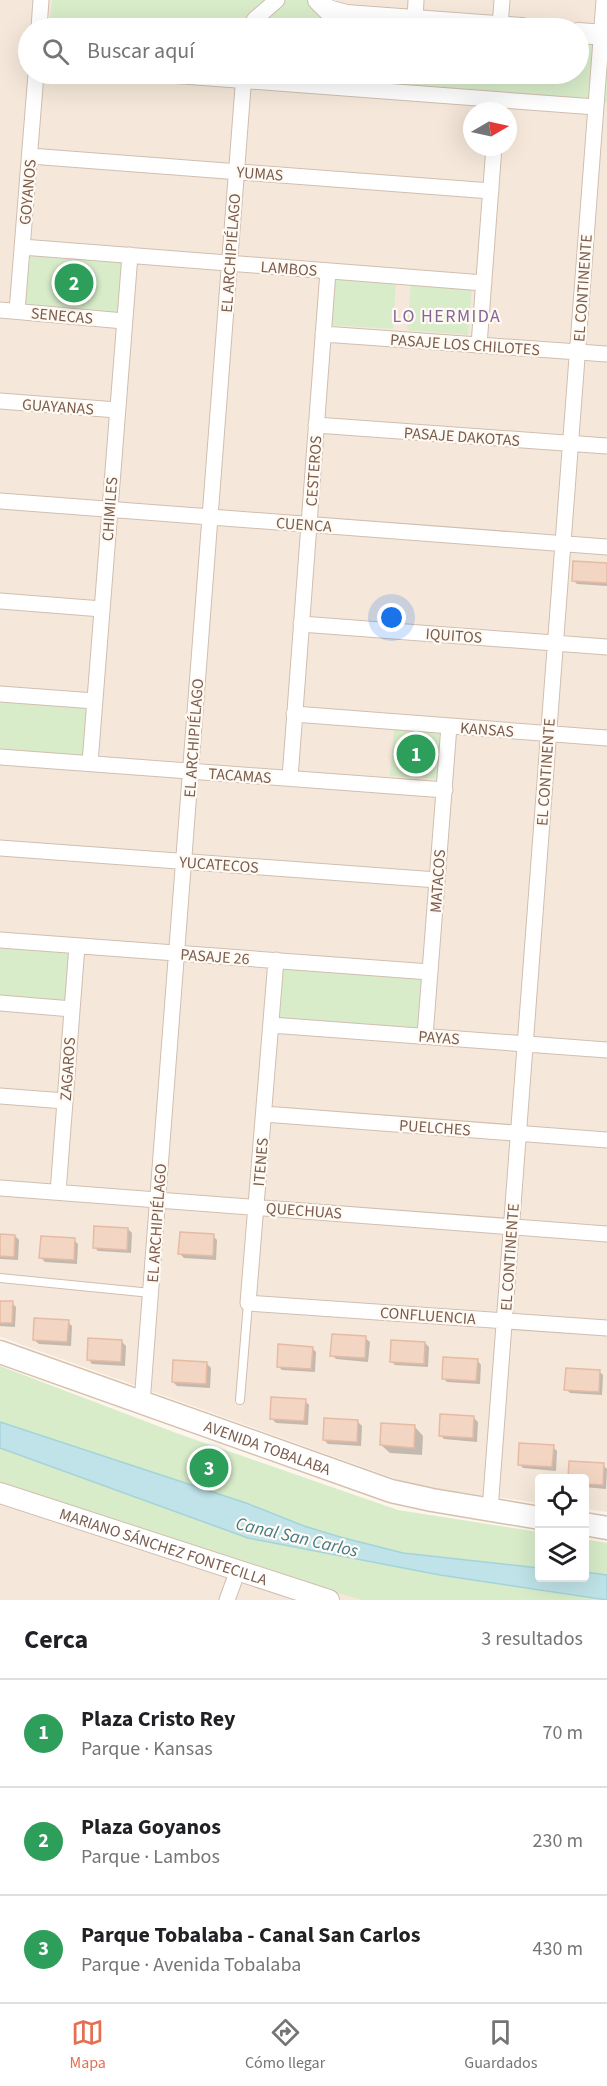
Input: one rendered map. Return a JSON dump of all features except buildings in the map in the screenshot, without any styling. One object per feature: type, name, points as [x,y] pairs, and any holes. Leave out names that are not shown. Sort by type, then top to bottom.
[{"type":"main road","name":"AVENIDA TOBALABA","points":[[0,1352],[392,1491],[535,1517]]},
{"type":"main road","points":[[589,1525],[607,1528]]},
{"type":"street","points":[[40,18],[41,0]]},
{"type":"street","points":[[256,18],[277,0]]},
{"type":"street","points":[[414,18],[416,0]]},
{"type":"street","points":[[501,18],[502,0]]},
{"type":"street","name":"EL CONTINENTE","points":[[490,1510],[577,352],[599,116],[604,0]]},
{"type":"street","points":[[325,3],[346,15],[387,18]]},
{"type":"street","points":[[589,33],[604,34]]},
{"type":"street","name":"GOYANOS","points":[[16,311],[35,84]]},
{"type":"street","name":"EL ARCHIPIÉLAGO","points":[[142,1403],[242,84]]},
{"type":"street","points":[[306,84],[470,102]]},
{"type":"street","points":[[517,107],[599,116]]},
{"type":"street","name":"YUMAS","points":[[30,156],[490,191]]},
{"type":"street","points":[[479,345],[493,156]]},
{"type":"street","name":"LAMBOS","points":[[22,247],[483,282]]},
{"type":"street","name":"CHIMILES","points":[[90,763],[130,255]]},
{"type":"street","name":"CESTEROS","points":[[290,778],[328,271]]},
{"type":"street","name":"SENECAS","points":[[0,310],[124,321]]},
{"type":"street","name":"PASAJE LOS CHILOTES","points":[[323,334],[607,354]]},
{"type":"street","name":"GUAYANAS","points":[[0,401],[117,410]]},
{"type":"street","name":"PASAJE DAKOTAS","points":[[316,425],[607,446]]},
{"type":"street","name":"CUENCA","points":[[0,501],[607,547]]},
{"type":"street","points":[[0,601],[102,609]]},
{"type":"street","name":"IQUITOS","points":[[301,624],[607,647]]},
{"type":"street","points":[[0,694],[94,701]]},
{"type":"street","name":"KANSAS","points":[[294,714],[607,738]]},
{"type":"street","name":"MATACOS","points":[[425,1036],[449,726]]},
{"type":"street","name":"TACAMAS","points":[[0,757],[445,790]]},
{"type":"street","name":"YUCATECOS","points":[[0,848],[438,880]]},
{"type":"street","name":"PASAJE 26","points":[[0,940],[430,972]]},
{"type":"street","name":"ZAGAROS","points":[[58,1192],[77,945]]},
{"type":"street","name":"ITENES","points":[[248,1303],[276,960]]},
{"type":"street","points":[[0,1004],[72,1009]]},
{"type":"street","name":"PAYAS","points":[[271,1025],[607,1050]]},
{"type":"street","points":[[0,1096],[65,1101]]},
{"type":"street","name":"PUELCHES","points":[[264,1114],[607,1140]]},
{"type":"street","name":"QUECHUAS","points":[[0,1188],[607,1233]]},
{"type":"street","name":"CONFLUENCIA","points":[[248,1303],[607,1328]]},
{"type":"street","name":"MARIANO SÁNCHEZ FONTECILLA","points":[[0,1493],[329,1600]]},
{"type":"street","points":[[227,1600],[238,1570]]},
{"type":"lane","points":[[0,1278],[151,1293]]},
{"type":"lane","name":"ITENES","points":[[240,1400],[248,1303]]},
{"type":"shaded area","points":[[0,0],[607,0],[607,1512],[589,1510],[589,1474],[535,1474],[535,1502],[416,1486],[0,1337]]},
{"type":"shaded area","points":[[0,1485],[246,1566],[361,1600],[0,1600]]},
{"type":"green space","points":[[52,0],[309,0],[324,18],[50,18]]},
{"type":"green space","points":[[589,42],[607,43],[607,103],[382,84],[589,84]]},
{"type":"green space","points":[[27,251],[125,259],[121,318],[21,307]]},
{"type":"green space","points":[[335,278],[396,282],[393,329],[332,325]]},
{"type":"green space","points":[[411,284],[472,288],[468,335],[407,330]]},
{"type":"green space","points":[[0,696],[90,703],[86,760],[0,753]]},
{"type":"green space","points":[[394,729],[442,732],[439,779],[390,776]]},
{"type":"green space","points":[[0,943],[70,948],[67,1004],[0,1000]]},
{"type":"green space","points":[[281,967],[424,978],[421,1028],[279,1019]]},
{"type":"green space","points":[[0,1366],[179,1434],[398,1510],[535,1531],[535,1568],[403,1553],[340,1537],[304,1526],[246,1503],[0,1422]]},
{"type":"green space","points":[[0,1448],[248,1538],[440,1575],[602,1600],[361,1600],[246,1566],[0,1485]]},
{"type":"green space","points":[[589,1540],[607,1543],[607,1575],[589,1573]]},
{"type":"water","name":"Canal San Carlos","points":[[0,1422],[246,1503],[304,1526],[403,1553],[535,1568],[535,1582],[589,1582],[589,1573],[607,1575],[607,1600],[440,1575],[248,1538],[0,1448]]},
{"type":"place","name":"Plaza Goyanos","points":[[74,283]]},
{"type":"place","name":"Plaza Cristo Rey","points":[[416,754]]},
{"type":"place","name":"Parque Tobalaba - Canal San Carlos","points":[[209,1468]]},
{"type":"district","name":"LO HERMIDA","points":[[447,316]]}]
